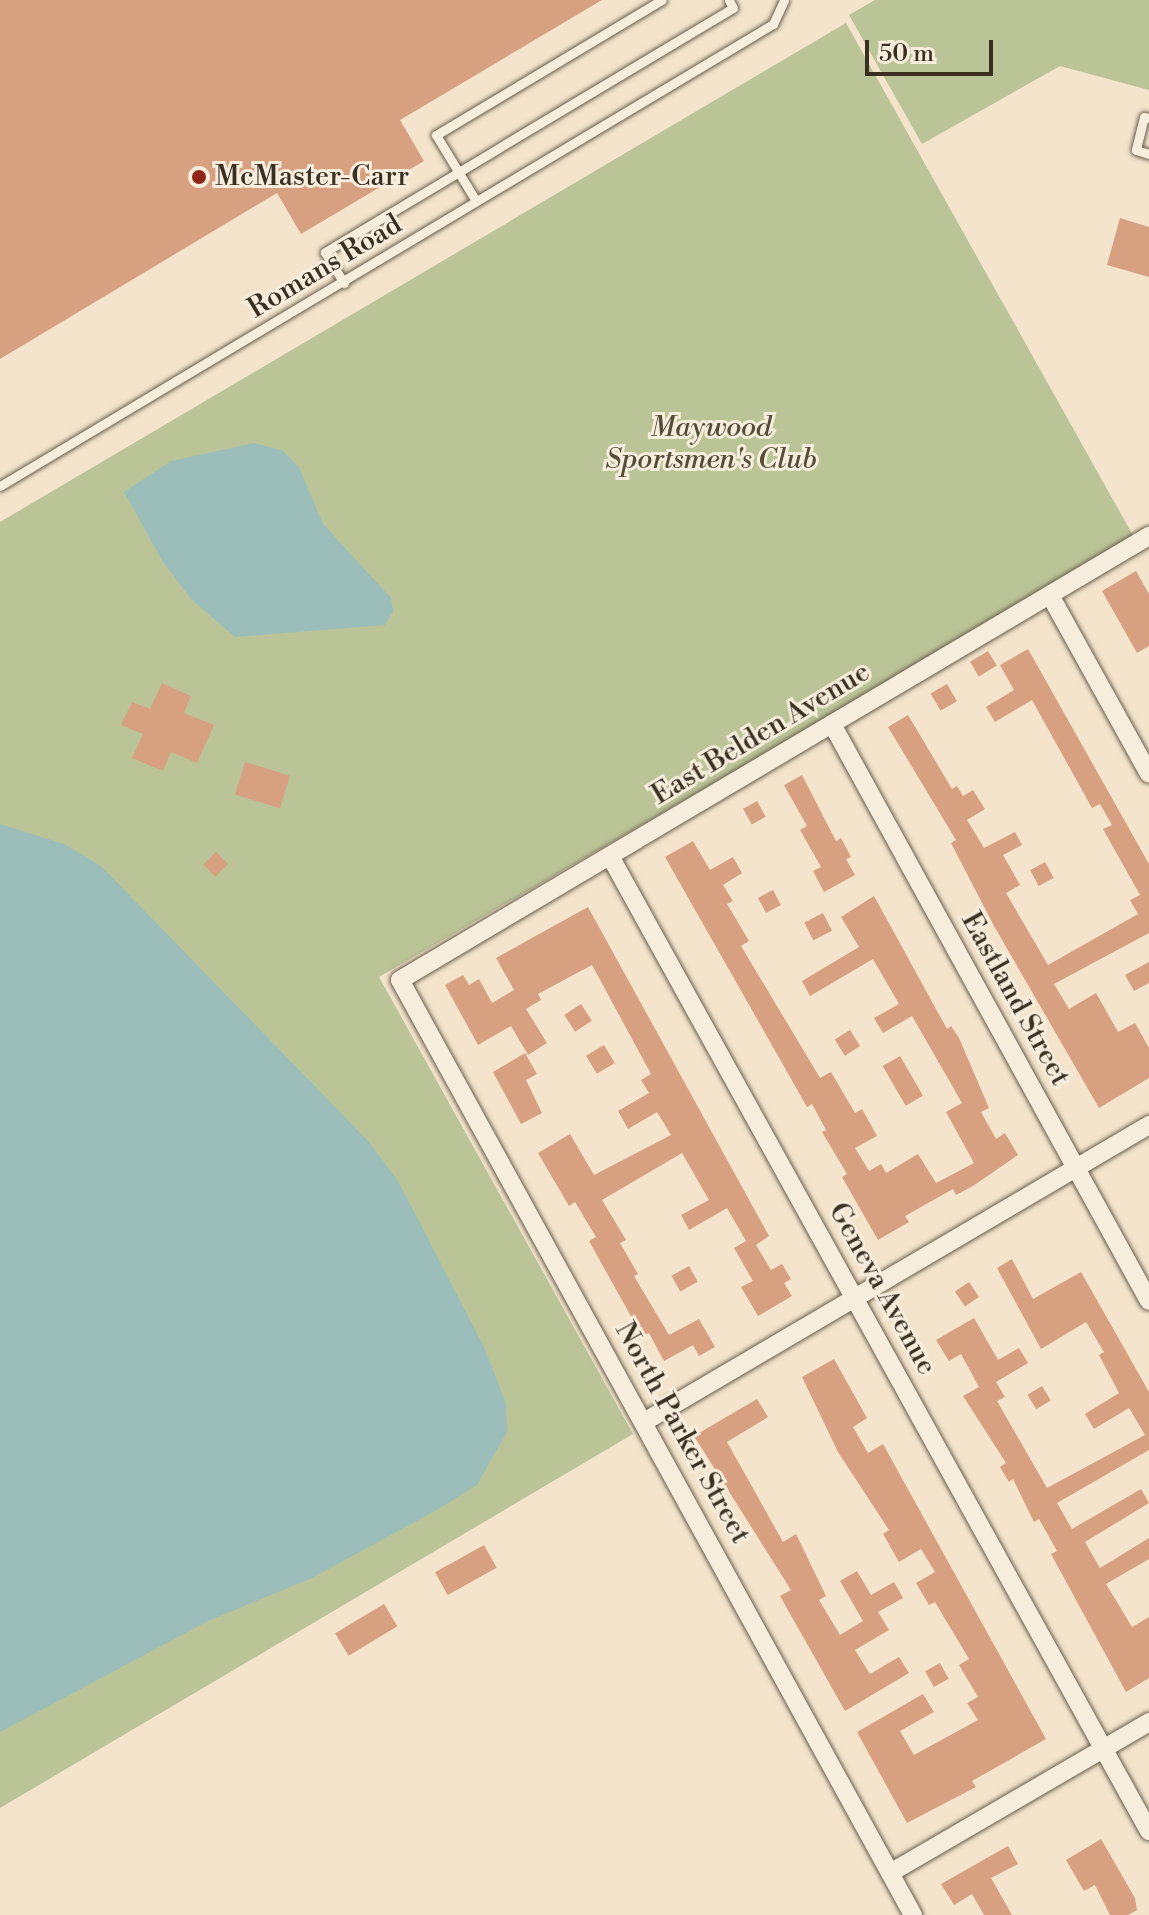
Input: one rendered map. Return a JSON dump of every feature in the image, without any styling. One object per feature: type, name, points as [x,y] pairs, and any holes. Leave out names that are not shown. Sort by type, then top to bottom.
[{"type":"street","name":"East Belden Avenue","points":[[400,980],[1051,597],[1149,536]]},
{"type":"street","points":[[1051,597],[1149,774]]},
{"type":"street","name":"Eastland Street","points":[[832,724],[1149,1301]]},
{"type":"street","name":"Geneva Avenue","points":[[610,856],[1149,1831]]},
{"type":"street","name":"North Parker Street","points":[[400,980],[913,1915]]},
{"type":"street","points":[[644,1422],[1149,1125]]},
{"type":"street","points":[[890,1873],[1149,1722]]},
{"type":"lane","points":[[476,201],[436,135],[662,0]]},
{"type":"lane","points":[[344,283],[325,252],[733,8],[729,0]]},
{"type":"lane","name":"Romans Road","points":[[0,486],[773,24],[784,0]]},
{"type":"lane","points":[[1149,118],[1144,117],[1136,150],[1149,154]]},
{"type":"green space","points":[[875,0],[1149,0],[1149,90],[1060,66],[922,144],[849,15]]},
{"type":"green space","name":"Maywood Sportsmen's Club","points":[[846,23],[1135,539],[379,977],[633,1434],[0,1808],[0,522]]},
{"type":"water","points":[[255,443],[283,451],[299,467],[323,524],[391,598],[393,612],[385,625],[235,637],[191,599],[163,562],[124,492],[171,461]]},
{"type":"water","points":[[0,824],[64,844],[101,866],[369,1142],[398,1181],[483,1345],[506,1403],[507,1432],[477,1485],[435,1511],[312,1578],[208,1621],[0,1732]]},
{"type":"building","name":"McMaster-Carr","points":[[0,0],[602,0],[400,120],[424,161],[301,234],[277,193],[0,359]]},
{"type":"building","points":[[1120,218],[1149,227],[1149,277],[1107,265]]},
{"type":"building","points":[[1136,571],[1149,594],[1149,646],[1137,653],[1102,591]]},
{"type":"building","points":[[1028,649],[1149,864],[1149,933],[1054,984],[1069,1009],[1096,993],[1118,1032],[1135,1023],[1149,1048],[1149,1078],[1099,1108],[994,926],[951,843],[956,840],[888,727],[908,715],[952,789],[957,786],[963,796],[973,790],[985,809],[967,820],[984,848],[1015,832],[1022,845],[1003,855],[1020,885],[1006,893],[1048,965],[1138,914],[1130,900],[1140,895],[1103,829],[1112,825],[1100,804],[1092,808],[1032,700],[995,722],[986,707],[1014,690],[1000,665]]},
{"type":"building","points":[[988,651],[997,666],[979,676],[970,662]]},
{"type":"building","points":[[162,683],[191,696],[184,713],[214,725],[197,763],[171,752],[163,771],[132,758],[143,734],[121,725],[132,702],[150,709]]},
{"type":"building","points":[[947,684],[957,701],[941,711],[931,694]]},
{"type":"building","points":[[245,762],[290,776],[280,808],[235,795]]},
{"type":"building","points":[[802,775],[836,841],[841,838],[851,857],[846,859],[855,875],[824,892],[813,871],[821,867],[800,830],[807,826],[784,785]]},
{"type":"building","points":[[757,801],[766,817],[752,825],[743,809]]},
{"type":"building","points":[[693,841],[710,870],[733,857],[742,873],[723,885],[733,901],[727,904],[749,941],[741,946],[820,1078],[831,1072],[855,1113],[862,1109],[877,1136],[855,1148],[869,1171],[881,1164],[886,1173],[918,1154],[936,1183],[974,1163],[946,1112],[962,1103],[912,1016],[883,1033],[874,1018],[899,1004],[873,959],[810,996],[802,981],[859,947],[841,917],[874,896],[947,1029],[951,1026],[959,1038],[989,1108],[981,1112],[996,1139],[1005,1133],[1018,1155],[973,1186],[956,1195],[953,1189],[905,1216],[909,1222],[878,1240],[842,1177],[847,1174],[822,1132],[826,1130],[812,1104],[807,1107],[665,857]]},
{"type":"building","points":[[216,852],[228,864],[215,877],[203,865]]},
{"type":"building","points":[[1045,862],[1054,878],[1039,886],[1030,870]]},
{"type":"building","points":[[773,890],[781,905],[766,913],[758,898]]},
{"type":"building","points":[[588,907],[769,1236],[756,1245],[771,1270],[782,1264],[791,1279],[784,1283],[792,1296],[758,1316],[741,1287],[753,1281],[734,1248],[746,1241],[727,1208],[689,1230],[681,1215],[709,1200],[682,1153],[602,1200],[626,1240],[620,1243],[638,1274],[634,1276],[669,1335],[699,1319],[715,1347],[699,1356],[693,1345],[664,1361],[649,1333],[642,1336],[589,1241],[596,1237],[575,1202],[569,1206],[538,1153],[570,1134],[594,1175],[671,1135],[657,1112],[628,1129],[618,1111],[649,1093],[641,1080],[651,1074],[592,965],[538,994],[541,1000],[526,1009],[547,1043],[528,1055],[511,1026],[478,1045],[445,985],[463,975],[469,985],[479,979],[492,1003],[514,990],[496,958]]},
{"type":"building","points":[[823,913],[832,931],[813,940],[804,923]]},
{"type":"building","points":[[1149,962],[1149,983],[1134,991],[1125,975]]},
{"type":"building","points":[[581,1004],[592,1021],[575,1032],[564,1015]]},
{"type":"building","points":[[850,1030],[860,1046],[845,1056],[835,1040]]},
{"type":"building","points":[[604,1045],[615,1063],[597,1074],[586,1056]]},
{"type":"building","points":[[525,1053],[537,1074],[526,1080],[542,1113],[521,1124],[493,1072]]},
{"type":"building","points":[[900,1056],[923,1096],[906,1106],[883,1066]]},
{"type":"building","points":[[1012,1259],[1033,1299],[1081,1272],[1149,1392],[1149,1450],[1057,1503],[1072,1529],[1141,1489],[1149,1503],[1085,1542],[1100,1568],[1149,1538],[1149,1559],[1106,1584],[1132,1627],[1149,1617],[1149,1678],[1126,1692],[1051,1554],[1057,1551],[1039,1519],[1034,1522],[1013,1479],[1009,1482],[1000,1467],[1006,1463],[963,1396],[979,1387],[961,1354],[949,1361],[936,1340],[974,1318],[998,1360],[1019,1348],[1028,1363],[996,1382],[1005,1397],[997,1401],[1047,1488],[1145,1435],[1129,1408],[1094,1429],[1085,1414],[1119,1393],[1099,1355],[1104,1352],[1086,1322],[1041,1349],[997,1268]]},
{"type":"building","points":[[689,1266],[698,1282],[680,1291],[672,1276]]},
{"type":"building","points":[[969,1282],[979,1297],[965,1306],[955,1292]]},
{"type":"building","points":[[834,1359],[867,1418],[853,1427],[868,1453],[883,1444],[1046,1739],[972,1781],[976,1787],[907,1823],[857,1732],[923,1694],[934,1712],[900,1731],[914,1755],[978,1720],[967,1703],[978,1697],[959,1665],[969,1659],[935,1602],[929,1605],[916,1583],[935,1572],[921,1549],[899,1562],[883,1534],[889,1530],[838,1452],[802,1377]]},
{"type":"building","points":[[1042,1386],[1051,1401],[1036,1409],[1027,1395]]},
{"type":"building","points":[[757,1399],[768,1417],[727,1442],[783,1542],[796,1534],[826,1596],[819,1600],[840,1635],[863,1621],[840,1581],[857,1571],[871,1595],[894,1582],[903,1598],[878,1612],[889,1630],[855,1650],[870,1674],[899,1657],[909,1673],[845,1711],[780,1596],[791,1590],[694,1436]]},
{"type":"building","points":[[484,1545],[497,1568],[448,1595],[435,1572]]},
{"type":"building","points":[[384,1604],[397,1626],[349,1656],[335,1633]]},
{"type":"building","points":[[940,1663],[949,1679],[934,1687],[925,1671]]},
{"type":"building","points":[[1101,1839],[1135,1898],[1137,1910],[1128,1915],[1110,1915],[1095,1885],[1084,1891],[1066,1860]]},
{"type":"building","points":[[1008,1846],[1018,1864],[991,1878],[1012,1915],[984,1915],[972,1894],[954,1905],[941,1884]]},
{"type":"place","name":"McMaster-Carr","points":[[199,177]]}]
